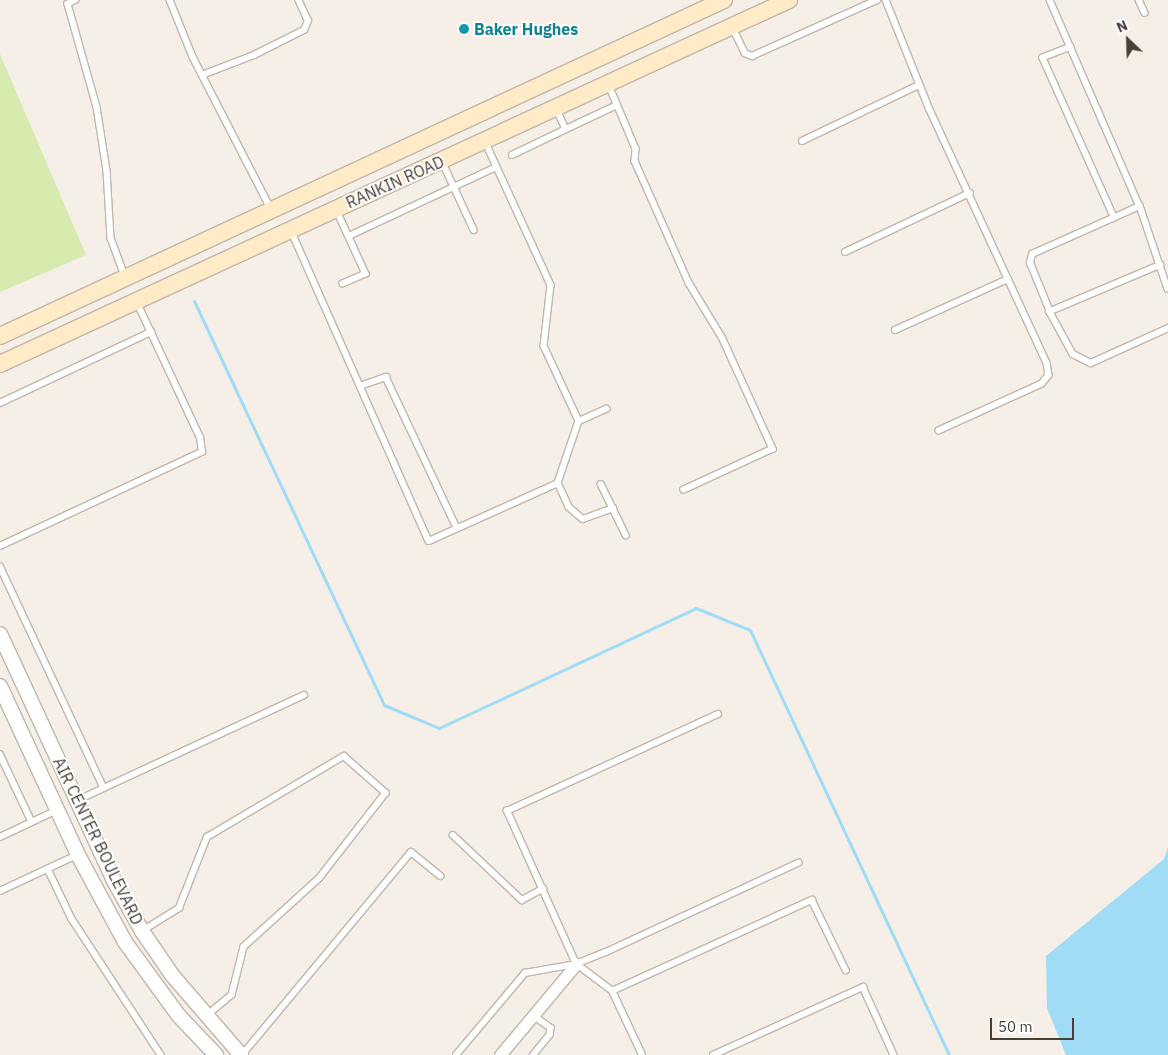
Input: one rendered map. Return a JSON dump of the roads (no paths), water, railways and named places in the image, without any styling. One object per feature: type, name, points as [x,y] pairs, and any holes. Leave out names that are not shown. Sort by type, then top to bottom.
[{"type":"main road","name":"RANKIN ROAD","points":[[0,336],[724,0]]},
{"type":"main road","name":"RANKIN ROAD","points":[[0,364],[485,142],[789,0]]},
{"type":"main road","points":[[597,59],[608,83]]},
{"type":"main road","points":[[474,116],[485,142]]},
{"type":"main road","points":[[272,210],[290,230]]},
{"type":"main road","points":[[126,278],[137,302]]},
{"type":"street","name":"AIR CENTER BOULEVARD","points":[[0,634],[76,801],[142,931],[206,1016],[242,1055]]},
{"type":"street","name":"AIR CENTER BOULEVARD","points":[[0,686],[78,855],[125,942],[179,1016],[216,1055]]},
{"type":"street","points":[[58,810],[76,801]]},
{"type":"street","points":[[125,942],[142,931]]},
{"type":"street","points":[[500,1055],[576,964]]},
{"type":"lane","points":[[76,0],[68,4],[97,107],[107,171],[111,238],[126,278]]},
{"type":"lane","points":[[170,0],[202,75],[272,210]]},
{"type":"lane","points":[[202,75],[254,55],[304,30],[308,21],[298,0]]},
{"type":"lane","points":[[732,26],[745,53],[752,56],[877,0]]},
{"type":"lane","points":[[886,0],[920,85],[1047,362],[1048,375],[1042,384],[939,431]]},
{"type":"lane","points":[[1050,0],[1140,206],[1168,288]]},
{"type":"lane","points":[[1139,0],[1144,13]]},
{"type":"lane","points":[[1071,47],[1043,58],[1114,217]]},
{"type":"lane","points":[[608,83],[636,149],[635,160],[689,283],[722,337],[773,449],[684,490]]},
{"type":"lane","points":[[802,141],[920,85]]},
{"type":"lane","points":[[512,155],[616,104]]},
{"type":"lane","points":[[556,108],[566,129]]},
{"type":"lane","points":[[485,142],[551,285],[544,346],[579,421],[558,482],[569,507],[584,519],[613,508]]},
{"type":"lane","points":[[442,161],[474,230]]},
{"type":"lane","points":[[349,236],[496,167]]},
{"type":"lane","points":[[845,252],[970,192]]},
{"type":"lane","points":[[1140,206],[1032,254],[1030,263],[1050,312],[1073,354],[1091,363],[1168,328]]},
{"type":"lane","points":[[336,209],[366,274],[343,284]]},
{"type":"lane","points":[[290,230],[429,540],[558,482]]},
{"type":"lane","points":[[1050,312],[1161,265]]},
{"type":"lane","points":[[895,330],[1008,279]]},
{"type":"lane","points":[[0,546],[202,452],[200,438],[137,302]]},
{"type":"lane","points":[[0,403],[151,332]]},
{"type":"lane","points":[[360,386],[386,377],[456,528]]},
{"type":"lane","points":[[579,421],[606,409]]},
{"type":"lane","points":[[602,484],[626,535]]},
{"type":"lane","points":[[0,566],[104,788]]},
{"type":"lane","points":[[76,801],[304,695]]},
{"type":"lane","points":[[642,1055],[612,991],[576,964],[507,811],[718,714]]},
{"type":"lane","points":[[0,754],[32,822]]},
{"type":"lane","points":[[142,931],[179,908],[207,837],[344,756],[386,792],[319,879],[244,947],[232,995],[206,1016]]},
{"type":"lane","points":[[0,837],[58,810]]},
{"type":"lane","points":[[453,835],[522,900],[543,889]]},
{"type":"lane","points":[[242,1055],[411,852],[441,876]]},
{"type":"lane","points":[[0,891],[78,855]]},
{"type":"lane","points":[[456,1055],[526,972],[576,964],[798,863]]},
{"type":"lane","points":[[48,869],[72,919],[161,1055]]},
{"type":"lane","points":[[612,991],[812,900],[846,970]]},
{"type":"lane","points":[[713,1055],[863,987],[894,1055]]},
{"type":"lane","points":[[533,1015],[551,1028],[550,1035],[534,1055]]},
{"type":"water","points":[[1168,847],[1168,1055],[1066,1055],[1047,1008],[1046,956],[1164,859]]},
{"type":"waterway","points":[[194,301],[384,705],[439,728],[696,608],[750,630],[949,1055]]},
{"type":"place","name":"Baker Hughes","points":[[464,29]]}]
